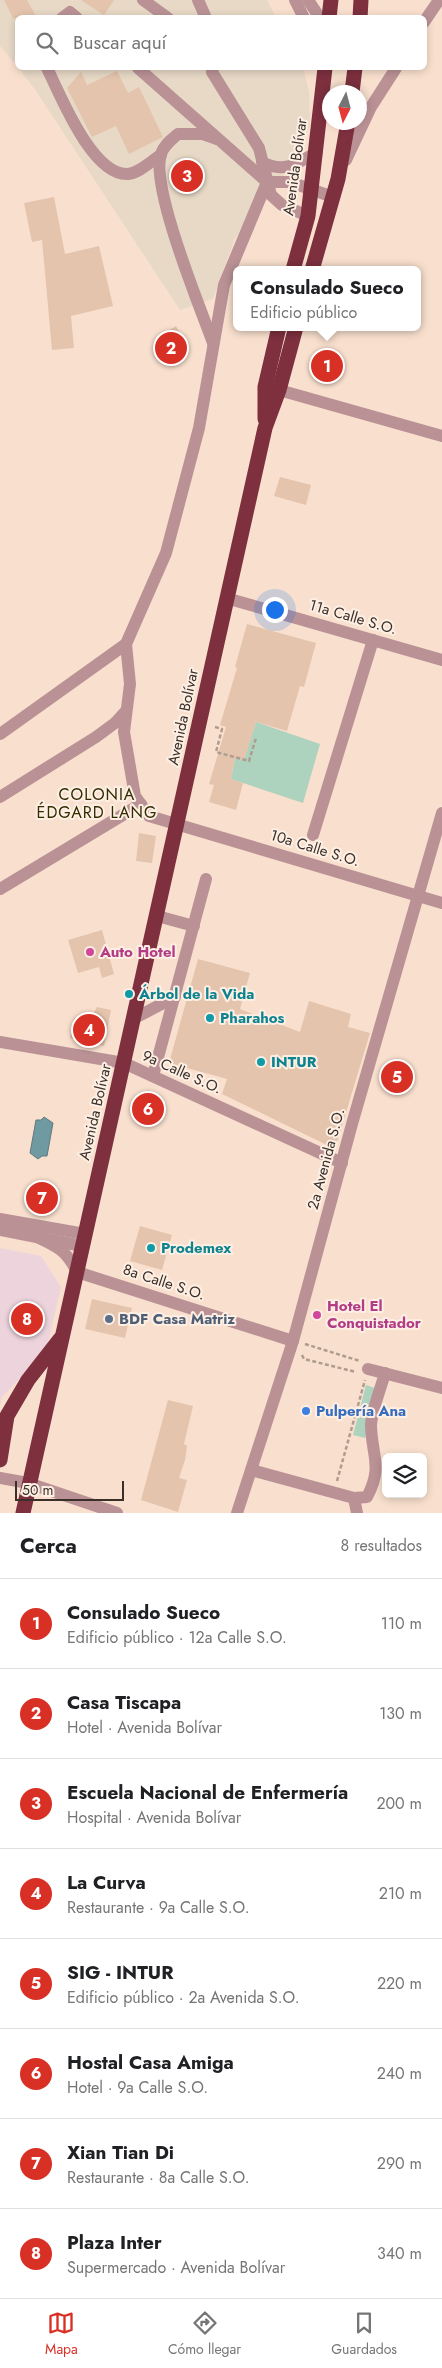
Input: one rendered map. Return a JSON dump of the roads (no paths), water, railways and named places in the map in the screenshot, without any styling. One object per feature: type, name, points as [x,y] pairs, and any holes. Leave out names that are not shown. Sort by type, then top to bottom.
[{"type":"highway","points":[[329,15],[331,0]]},
{"type":"highway","points":[[360,15],[361,0]]},
{"type":"highway","name":"Avenida Bolívar","points":[[294,266],[308,216],[317,152],[325,70]]},
{"type":"highway","points":[[353,85],[355,70]]},
{"type":"highway","points":[[313,266],[338,178],[347,130]]},
{"type":"highway","name":"Avenida Bolívar","points":[[23,1513],[28,1483],[63,1336],[265,428],[279,390],[295,331]]},
{"type":"highway","points":[[278,333],[278,355],[271,382],[279,390]]},
{"type":"highway","name":"Avenida Bolívar","points":[[265,428],[265,387],[278,333]]},
{"type":"highway","name":"Avenida Bolívar","points":[[0,1460],[7,1416],[28,1380],[63,1336]]},
{"type":"street","points":[[143,0],[164,15]]},
{"type":"street","points":[[198,0],[205,15]]},
{"type":"street","points":[[295,0],[302,15]]},
{"type":"street","points":[[308,0],[318,15]]},
{"type":"street","points":[[427,18],[439,0]]},
{"type":"street","points":[[48,70],[86,144],[106,166],[120,173],[129,174],[161,155]]},
{"type":"street","points":[[140,70],[267,182],[290,182],[333,197]]},
{"type":"street","points":[[212,70],[246,123],[259,148],[271,194],[282,205],[308,216]]},
{"type":"street","points":[[338,178],[371,107],[395,70]]},
{"type":"street","points":[[213,345],[172,227],[161,187],[161,155],[167,144],[178,134],[190,132],[217,139]]},
{"type":"street","points":[[262,162],[272,167],[292,166],[317,152]]},
{"type":"street","points":[[0,889],[141,804],[135,796],[124,732],[130,684],[126,644],[166,553],[199,428],[224,285],[267,182]]},
{"type":"street","points":[[279,390],[442,436]]},
{"type":"street","name":"11a Calle S.O.","points":[[226,598],[442,660]]},
{"type":"street","points":[[313,835],[373,640]]},
{"type":"street","points":[[0,734],[126,644]]},
{"type":"street","points":[[0,797],[96,737],[115,723],[126,711]]},
{"type":"street","name":"10a Calle S.O.","points":[[141,804],[149,816],[178,823],[442,903]]},
{"type":"street","name":"2a Avenida S.O.","points":[[237,1513],[293,1341],[442,812]]},
{"type":"street","points":[[153,1076],[206,879]]},
{"type":"street","points":[[157,916],[194,926]]},
{"type":"street","points":[[134,1019],[175,997]]},
{"type":"street","name":"9a Calle S.O.","points":[[0,1042],[124,1063],[342,1163]]},
{"type":"street","points":[[0,1219],[83,1240]]},
{"type":"street","points":[[0,1230],[37,1237],[83,1240]]},
{"type":"street","points":[[37,1237],[60,1248],[70,1257],[77,1272]]},
{"type":"street","name":"8a Calle S.O.","points":[[77,1272],[293,1341]]},
{"type":"street","points":[[368,1369],[442,1388]]},
{"type":"street","points":[[251,1470],[354,1498],[367,1497],[375,1482],[376,1457],[371,1424],[385,1373]]},
{"type":"street","points":[[0,1478],[28,1483],[111,1512]]},
{"type":"street","points":[[354,1498],[357,1513]]},
{"type":"water","points":[[44,1117],[53,1123],[47,1156],[42,1156],[38,1159],[30,1153],[36,1120],[41,1120]]},
{"type":"place","name":"Escuela Nacional de Enfermería","points":[[187,176]]},
{"type":"place","name":"Casa Tiscapa","points":[[171,348]]},
{"type":"place","name":"Consulado Sueco","points":[[327,366]]},
{"type":"place","name":"Auto Hotel","points":[[90,952]]},
{"type":"place","name":"Árbol de la Vida","points":[[129,994]]},
{"type":"place","name":"Pharahos","points":[[210,1018]]},
{"type":"place","name":"La Curva","points":[[89,1030]]},
{"type":"place","name":"INTUR","points":[[261,1062]]},
{"type":"place","name":"SIG - INTUR","points":[[397,1077]]},
{"type":"place","name":"Hostal Casa Amiga","points":[[148,1109]]},
{"type":"place","name":"Xian Tian Di","points":[[42,1198]]},
{"type":"place","name":"Prodemex","points":[[151,1248]]},
{"type":"place","name":"Hotel El Conquistador","points":[[317,1315]]},
{"type":"place","name":"Plaza Inter","points":[[27,1319]]},
{"type":"place","name":"BDF Casa Matriz","points":[[109,1319]]},
{"type":"place","name":"Pulpería Ana","points":[[306,1411]]},
{"type":"district","name":"COLONIA ÉDGARD LANG","points":[[97,803]]}]
